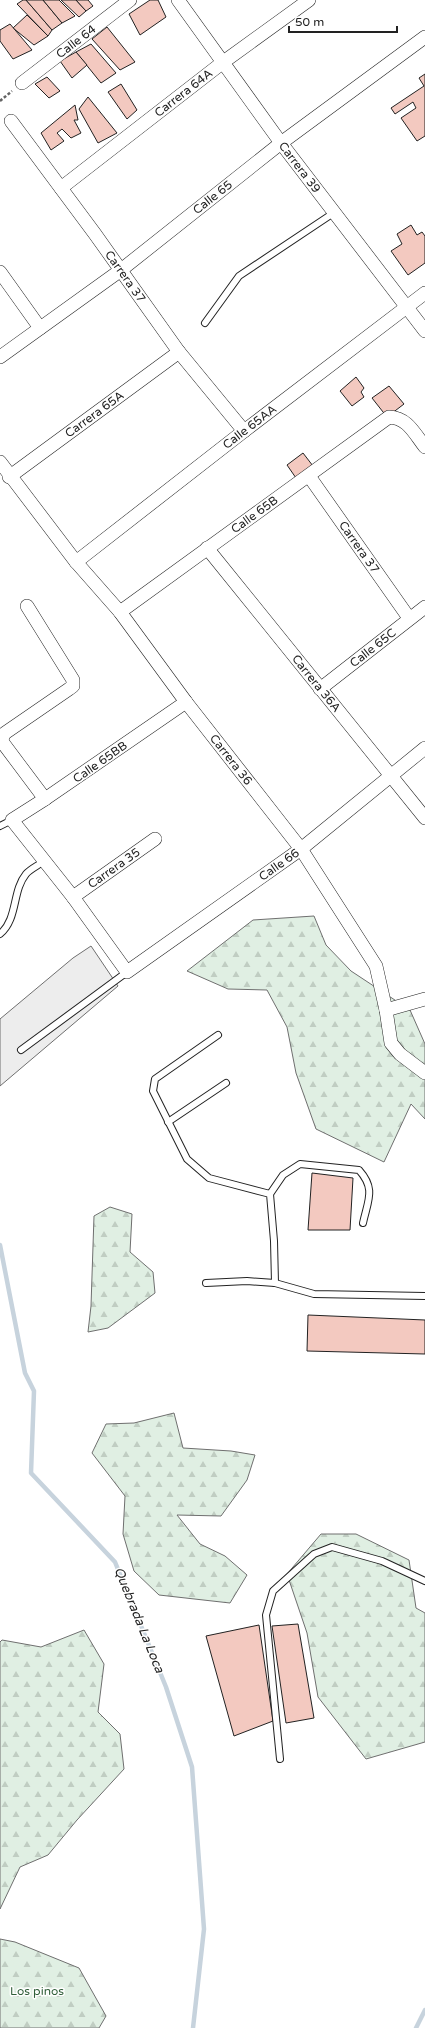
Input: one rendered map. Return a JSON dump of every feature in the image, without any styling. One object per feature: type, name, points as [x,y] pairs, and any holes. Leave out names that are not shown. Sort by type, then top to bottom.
[{"type":"street","name":"Calle 64","points":[[22,83],[130,0]]},
{"type":"street","name":"Carrera 39","points":[[178,0],[281,144],[335,212],[425,331]]},
{"type":"street","name":"Carrera 64A","points":[[61,188],[222,63],[309,0]]},
{"type":"street","name":"Calle 65","points":[[0,357],[121,270],[281,144],[425,37]]},
{"type":"street","name":"Carrera 37","points":[[11,121],[121,270],[179,352],[244,430]]},
{"type":"street","points":[[0,272],[40,328]]},
{"type":"street","name":"Calle 65AA","points":[[76,562],[244,430],[425,293]]},
{"type":"street","name":"Carrera 65A","points":[[9,477],[179,352]]},
{"type":"street","name":"Calle 65B","points":[[120,612],[389,417],[399,417],[405,421],[425,447]]},
{"type":"street","name":"Carrera 36","points":[[0,462],[9,477],[76,562],[120,612],[186,702],[301,849],[376,966],[386,1010],[390,1042],[400,1054],[425,1073]]},
{"type":"street","name":"Carrera 37","points":[[309,476],[409,618]]},
{"type":"street","name":"Carrera 36A","points":[[208,548],[425,818]]},
{"type":"street","points":[[27,606],[73,680],[73,686],[69,690],[5,733],[2,738],[45,799]]},
{"type":"street","name":"Calle 65C","points":[[320,689],[425,607]]},
{"type":"street","name":"Calle 65BB","points":[[12,820],[186,702]]},
{"type":"street","name":"Calle 66","points":[[127,972],[301,849],[425,748]]},
{"type":"street","points":[[12,820],[73,897],[127,972]]},
{"type":"street","name":"Carrera 35","points":[[73,897],[155,839]]},
{"type":"street","points":[[386,1010],[425,999]]},
{"type":"lane","points":[[205,323],[239,276],[335,212]]},
{"type":"lane","points":[[0,826],[12,820]]},
{"type":"lane","points":[[0,934],[4,931],[14,911],[19,890],[26,874],[44,861]]},
{"type":"lane","points":[[21,1050],[127,972]]},
{"type":"lane","points":[[218,1035],[154,1079],[153,1091],[187,1159],[209,1178],[270,1194]]},
{"type":"lane","points":[[168,1122],[226,1083]]},
{"type":"lane","points":[[275,1283],[270,1194],[283,1175],[300,1164],[360,1170],[368,1180],[370,1190],[363,1223]]},
{"type":"lane","points":[[206,1284],[248,1281],[275,1283],[314,1294],[425,1296]]},
{"type":"lane","points":[[280,1759],[266,1614],[274,1591],[314,1554],[332,1547],[382,1561],[425,1581]]},
{"type":"green space","points":[[314,916],[326,945],[351,971],[410,1010],[425,1044],[425,1119],[411,1104],[384,1162],[316,1129],[296,1073],[287,1027],[267,990],[228,989],[187,971],[253,920]]},
{"type":"green space","points":[[110,1207],[132,1214],[130,1252],[153,1272],[155,1293],[108,1328],[88,1332],[91,1306],[94,1216]]},
{"type":"green space","points":[[174,1413],[183,1448],[231,1451],[255,1455],[247,1480],[221,1516],[177,1515],[200,1544],[225,1556],[247,1575],[230,1603],[159,1595],[134,1571],[123,1534],[125,1496],[92,1453],[106,1424],[134,1423]]},
{"type":"green space","points":[[321,1534],[356,1534],[409,1560],[416,1608],[425,1613],[425,1742],[366,1759],[318,1697],[307,1633],[287,1574]]},
{"type":"green space","points":[[84,1630],[104,1664],[98,1712],[120,1734],[124,1769],[77,1820],[48,1855],[20,1867],[0,1909],[0,1642],[2,1640],[41,1647]]},
{"type":"green space","name":"Los pinos","points":[[0,1939],[15,1942],[79,1968],[106,2016],[99,2028],[0,2028]]},
{"type":"shaded area","points":[[91,946],[118,986],[0,1086],[0,1019],[73,958]]},
{"type":"building","points":[[23,0],[26,0],[52,30],[48,36],[17,4]]},
{"type":"building","points":[[26,0],[43,0],[62,23],[52,30]]},
{"type":"building","points":[[43,0],[59,0],[75,16],[62,23]]},
{"type":"building","points":[[61,0],[76,0],[86,11],[79,17]]},
{"type":"building","points":[[76,0],[88,0],[93,6],[86,11]]},
{"type":"building","points":[[150,0],[158,0],[166,17],[140,35],[129,14]]},
{"type":"building","points":[[27,15],[48,36],[34,45],[13,28]]},
{"type":"building","points":[[10,24],[32,50],[13,59],[0,41],[0,30]]},
{"type":"building","points":[[107,27],[135,62],[120,70],[92,39]]},
{"type":"building","points":[[91,44],[116,73],[101,83],[76,52]]},
{"type":"building","points":[[76,52],[87,65],[72,78],[60,61]]},
{"type":"building","points":[[425,74],[425,136],[417,141],[401,118],[416,108],[413,102],[395,114],[391,108],[424,86],[419,78]]},
{"type":"building","points":[[47,77],[60,91],[49,98],[35,84]]},
{"type":"building","points":[[121,84],[137,110],[127,119],[108,92]]},
{"type":"building","points":[[88,97],[117,133],[98,143],[79,109]]},
{"type":"building","points":[[75,105],[78,120],[74,120],[81,133],[71,138],[62,129],[57,133],[64,141],[51,150],[41,133]]},
{"type":"building","points":[[411,225],[417,235],[422,232],[425,236],[425,263],[408,275],[391,251],[402,244],[397,234]]},
{"type":"building","points":[[356,377],[364,388],[361,392],[364,397],[352,406],[340,391]]},
{"type":"building","points":[[389,386],[404,404],[387,417],[372,398]]},
{"type":"building","points":[[303,453],[313,466],[296,478],[287,465]]},
{"type":"building","points":[[312,1173],[353,1178],[350,1230],[308,1230]]},
{"type":"building","points":[[308,1315],[425,1320],[425,1354],[307,1351]]},
{"type":"building","points":[[298,1624],[314,1718],[286,1723],[272,1626]]},
{"type":"building","points":[[259,1625],[273,1721],[234,1736],[206,1636]]},
{"type":"waterway","name":"Quebrada La Loca","points":[[0,1245],[25,1373],[34,1391],[31,1473],[115,1562],[166,1687],[192,1767],[204,1929],[193,2028]]},
{"type":"waterway","points":[[416,2028],[425,2010]]}]
